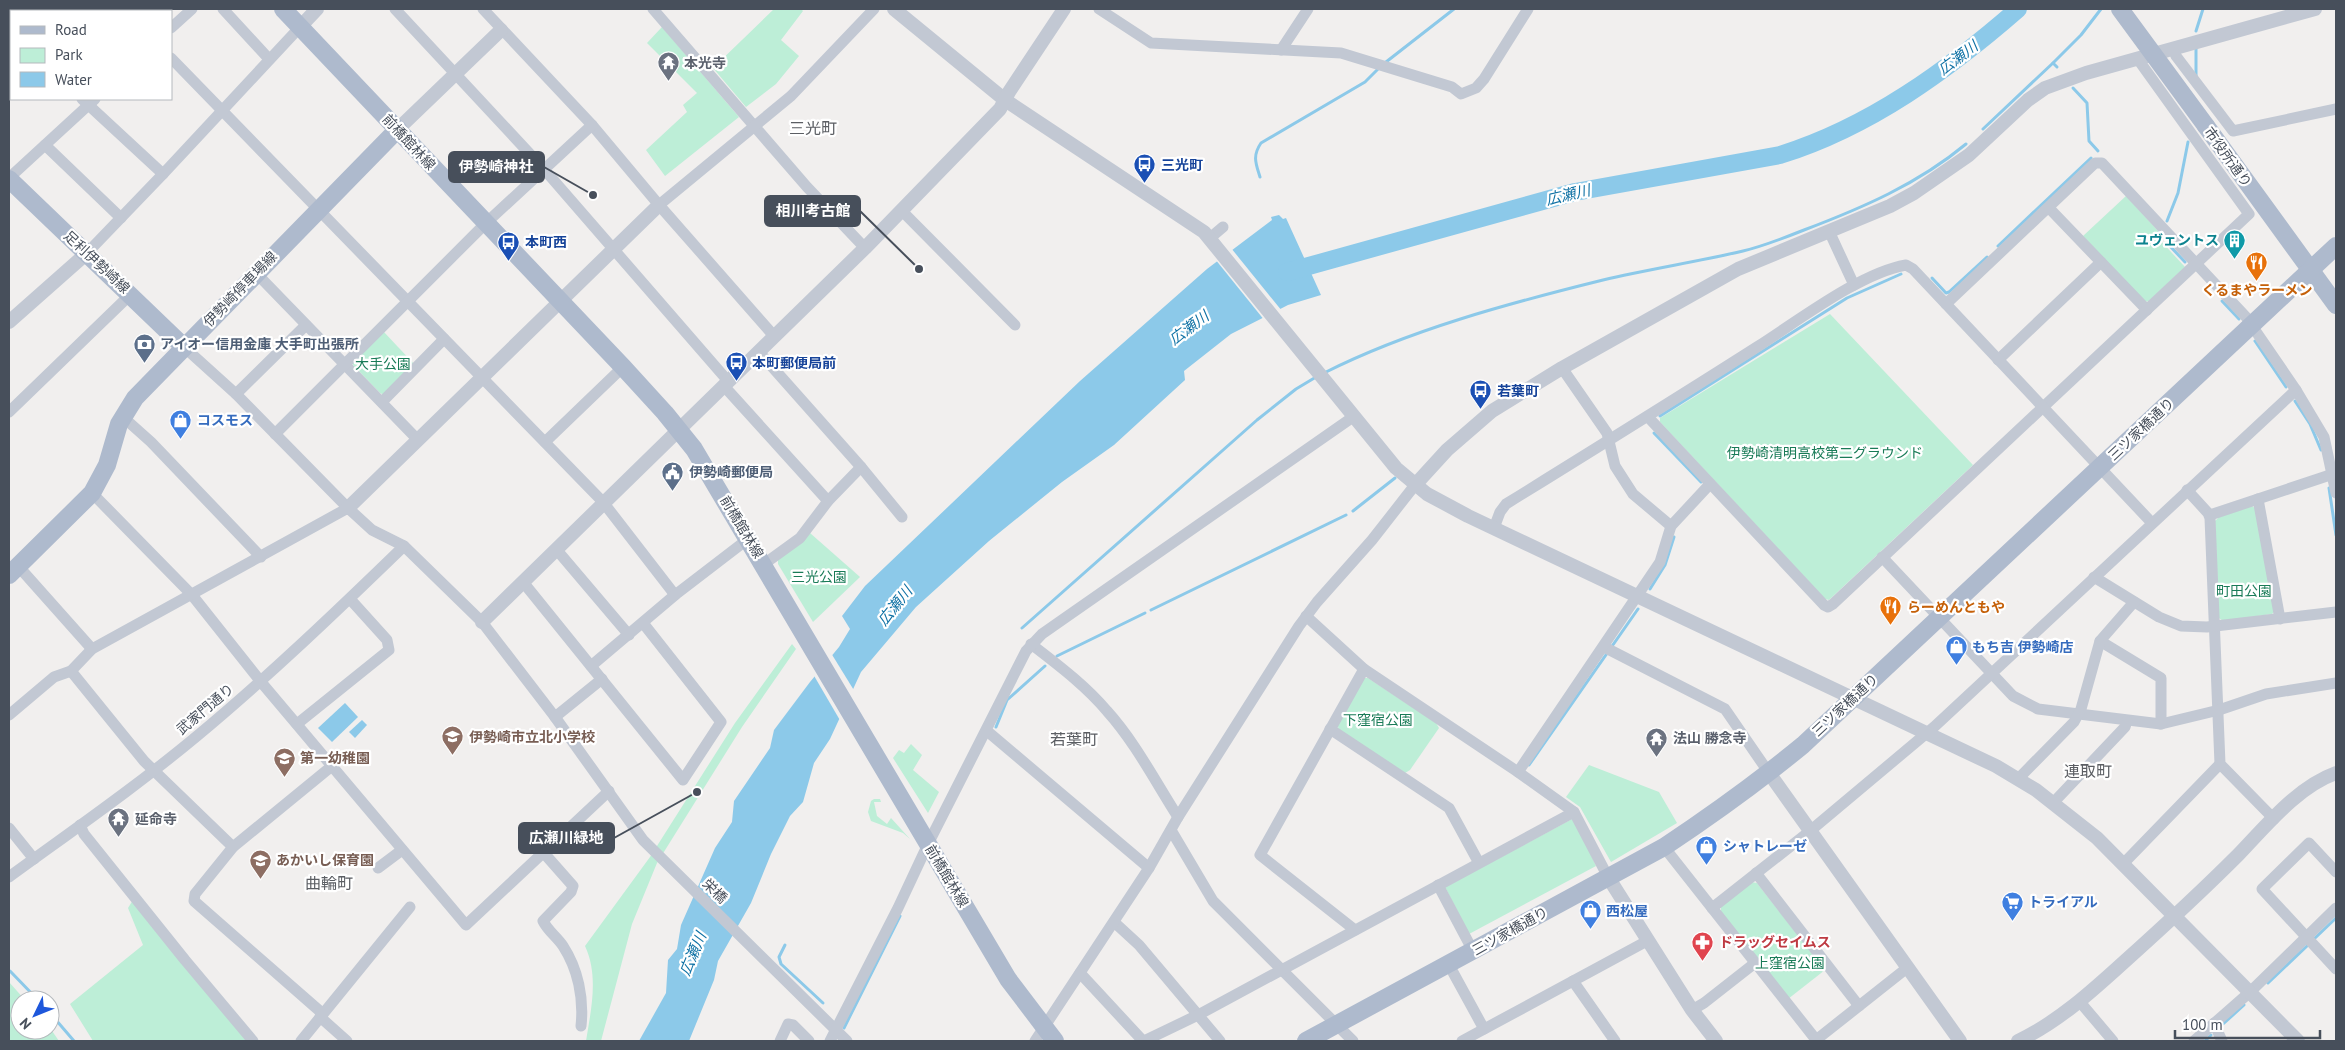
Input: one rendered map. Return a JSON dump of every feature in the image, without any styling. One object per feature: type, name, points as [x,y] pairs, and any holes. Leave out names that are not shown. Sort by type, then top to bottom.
[{"type":"main road","name":"前橋館林線","points":[[283,9],[561,301],[678,428],[706,467],[1008,979],[1045,1037]]},
{"type":"main road","name":"市役所通り","points":[[2120,9],[2336,305]]},
{"type":"main road","name":"伊勢崎停車場線","points":[[12,566],[92,493],[107,465],[123,417],[141,392],[398,129]]},
{"type":"main road","name":"足利伊勢崎線","points":[[9,179],[131,294],[184,347]]},
{"type":"main road","name":"三ツ家橋通り","points":[[1306,1041],[1664,848],[1769,773],[1803,745],[2336,246]]},
{"type":"street","points":[[172,27],[192,9]]},
{"type":"street","points":[[223,9],[269,59]]},
{"type":"street","points":[[9,322],[87,253],[164,174],[221,110],[318,9]]},
{"type":"street","points":[[395,9],[543,168],[725,383],[828,501]]},
{"type":"street","points":[[483,9],[592,125],[659,205],[774,336]]},
{"type":"street","points":[[653,9],[807,187],[865,248]]},
{"type":"street","points":[[9,715],[54,677],[72,671],[92,649],[348,508],[614,251],[659,205],[791,96],[874,9]]},
{"type":"street","points":[[894,9],[1005,100],[1197,226],[1212,241],[1353,417],[1396,468],[1414,485],[1439,502],[1927,733],[2018,779],[2074,819],[2123,864],[2298,1041]]},
{"type":"street","points":[[482,622],[678,428],[865,248],[1000,109],[1064,9]]},
{"type":"street","points":[[1099,9],[1151,43],[1341,53],[1452,87],[1461,94],[1476,88],[1484,79],[1528,9]]},
{"type":"street","points":[[1281,50],[1308,9]]},
{"type":"street","points":[[1045,1037],[1080,973],[1149,868],[1178,817],[1306,616],[1394,513],[1414,485],[1447,450],[1492,411],[1562,368],[1738,269],[1890,206],[1935,179],[1968,155],[2028,100],[2044,88],[2063,80],[2137,58],[2314,9]]},
{"type":"street","points":[[398,129],[501,30]]},
{"type":"street","points":[[2173,48],[2176,56],[2233,131],[2336,109]]},
{"type":"street","points":[[1648,416],[1710,484],[1828,607],[2249,214],[2137,58]]},
{"type":"street","points":[[172,59],[603,502],[675,595]]},
{"type":"street","points":[[9,179],[89,101],[164,174]]},
{"type":"street","points":[[275,434],[486,223],[543,168],[592,125]]},
{"type":"street","points":[[45,145],[121,218]]},
{"type":"street","points":[[1946,304],[2098,162],[2252,325],[2296,390],[2324,437],[2336,493]]},
{"type":"street","points":[[2049,208],[2146,310]]},
{"type":"street","points":[[902,211],[1015,325]]},
{"type":"street","points":[[1212,241],[1223,227]]},
{"type":"street","points":[[1829,231],[1854,285]]},
{"type":"street","points":[[1998,360],[2101,262]]},
{"type":"street","points":[[1494,528],[1500,512],[1506,504],[1854,285],[1896,267],[1906,265],[1913,269],[2152,523]]},
{"type":"street","points":[[256,273],[418,440]]},
{"type":"street","points":[[9,412],[131,294]]},
{"type":"street","points":[[236,394],[306,325]]},
{"type":"street","points":[[382,402],[444,339]]},
{"type":"street","name":"栄橋","points":[[184,347],[236,394],[348,508],[372,530],[404,546],[482,622],[555,717],[654,853],[847,1041]]},
{"type":"street","points":[[758,351],[861,467],[902,517]]},
{"type":"street","points":[[545,442],[623,367]]},
{"type":"street","points":[[1562,368],[1607,433],[1616,466],[1633,494],[1671,526]]},
{"type":"street","points":[[1712,908],[1810,832],[1927,733],[2296,390]]},
{"type":"street","points":[[123,417],[151,442],[261,557]]},
{"type":"street","points":[[830,1041],[928,844],[1031,644],[1062,620],[1353,417]]},
{"type":"street","points":[[764,564],[800,538],[828,501],[861,467]]},
{"type":"street","points":[[2210,516],[2333,474]]},
{"type":"street","points":[[1518,772],[1660,562],[1671,526],[1710,484]]},
{"type":"street","points":[[2187,490],[2210,516],[2220,764],[2274,819]]},
{"type":"street","points":[[92,493],[192,595],[261,682],[466,925],[609,791]]},
{"type":"street","points":[[2258,499],[2280,619]]},
{"type":"street","points":[[590,666],[675,595],[748,539]]},
{"type":"street","name":"武家門通り","points":[[9,877],[154,769],[261,682],[404,546]]},
{"type":"street","points":[[556,549],[629,635]]},
{"type":"street","points":[[1882,557],[1991,674],[2013,696],[2030,706],[2079,715],[2161,724],[2219,710],[2266,694],[2336,683]]},
{"type":"street","points":[[12,566],[92,649]]},
{"type":"street","points":[[2094,577],[2134,602],[2176,624],[2193,627],[2336,612]]},
{"type":"street","points":[[523,582],[683,780],[720,722],[643,623]]},
{"type":"street","points":[[296,724],[389,650],[388,640],[350,599]]},
{"type":"street","points":[[2018,779],[2079,715],[2100,641],[2134,602]]},
{"type":"street","points":[[1306,616],[1364,669],[1518,772],[1574,812],[1608,877],[1647,941],[1692,1010],[1716,1041]]},
{"type":"street","points":[[2100,641],[2162,678],[2161,724]]},
{"type":"street","points":[[1031,644],[1079,683],[1107,711],[1135,749],[1178,817]]},
{"type":"street","points":[[1604,647],[1725,709],[1810,832],[1960,1041]]},
{"type":"street","points":[[1355,930],[1260,855],[1364,669]]},
{"type":"street","points":[[72,671],[144,761],[233,847]]},
{"type":"street","points":[[555,717],[602,679]]},
{"type":"street","points":[[2053,803],[2125,727],[2127,720]]},
{"type":"street","points":[[1330,729],[1449,808],[1479,863]]},
{"type":"street","points":[[987,731],[1149,868]]},
{"type":"street","points":[[2123,864],[2220,764]]},
{"type":"street","points":[[332,766],[233,847],[194,894],[194,901],[321,1015],[347,1041]]},
{"type":"street","points":[[2018,1041],[2038,1031],[2080,1002],[2175,917],[2307,789],[2336,773]]},
{"type":"street","points":[[1080,973],[1144,1041],[1198,1015],[1574,812]]},
{"type":"street","points":[[80,825],[84,834],[253,1041]]},
{"type":"street","points":[[9,828],[34,858]]},
{"type":"street","points":[[1171,830],[1212,901],[1353,1041]]},
{"type":"street","points":[[2336,872],[2309,843],[2262,890],[2336,968]]},
{"type":"street","points":[[1664,848],[1816,1041],[1908,968]]},
{"type":"street","points":[[378,868],[402,850]]},
{"type":"street","points":[[543,852],[573,886],[571,892],[543,921],[563,946],[577,977],[581,995],[581,1026]]},
{"type":"street","points":[[1756,873],[1859,1006]]},
{"type":"street","points":[[1438,886],[1473,951]]},
{"type":"street","points":[[301,1041],[410,907]]},
{"type":"street","points":[[2194,1041],[2250,992],[2336,908]]},
{"type":"street","points":[[1114,922],[1139,945],[1220,1041]]},
{"type":"street","points":[[1462,1041],[1647,941]]},
{"type":"street","points":[[1692,1010],[1704,1003],[1755,963]]},
{"type":"street","points":[[1449,965],[1484,1030]]},
{"type":"street","points":[[1573,981],[1615,1041]]},
{"type":"street","points":[[2080,1002],[2110,1040]]},
{"type":"street","points":[[2214,1023],[2222,1041]]},
{"type":"street","points":[[780,1041],[788,1024],[793,1026],[809,1041]]},
{"type":"green space","points":[[774,9],[801,9],[803,11],[781,40],[799,56],[776,84],[746,107],[713,68]]},
{"type":"green space","points":[[662,27],[739,117],[665,176],[646,150],[687,112],[683,105],[697,93],[647,43]]},
{"type":"green space","points":[[2126,196],[2160,233],[2159,239],[2185,267],[2149,301],[2145,302],[2083,236]]},
{"type":"green space","name":"伊勢崎清明高校第二グラウンド","points":[[1830,314],[1973,465],[1829,600],[1825,599],[1660,422],[1660,418]]},
{"type":"green space","name":"大手公園","points":[[383,331],[414,364],[384,395],[353,365],[353,361]]},
{"type":"green space","name":"町田公園","points":[[2252,506],[2256,509],[2275,611],[2272,614],[2223,621],[2219,618],[2215,521],[2219,517]]},
{"type":"green space","name":"三光公園","points":[[810,533],[860,577],[813,622],[778,564],[778,560]]},
{"type":"green space","points":[[792,644],[796,649],[742,727],[657,863],[632,924],[601,1041],[586,1041],[592,1005],[593,981],[592,969],[585,946],[650,857],[735,723]]},
{"type":"green space","name":"下窪宿公園","points":[[1363,678],[1368,678],[1436,723],[1439,728],[1410,770],[1405,773],[1339,730],[1337,724]]},
{"type":"green space","points":[[911,744],[922,755],[913,770],[939,792],[928,813],[893,758],[899,750],[904,753]]},
{"type":"green space","points":[[1589,765],[1659,792],[1677,823],[1611,862],[1580,807],[1566,797]]},
{"type":"green space","points":[[880,799],[881,802],[874,802],[877,816],[887,824],[891,818],[910,839],[903,833],[871,821],[868,812],[871,801]]},
{"type":"green space","points":[[1574,818],[1596,866],[1469,934],[1445,887]]},
{"type":"green space","name":"上窪宿公園","points":[[1751,882],[1757,883],[1825,970],[1788,999],[1721,912],[1721,907]]},
{"type":"green space","points":[[133,900],[248,1041],[93,1041],[70,1004],[143,945],[128,908]]},
{"type":"green space","points":[[9,982],[16,990],[10,990],[10,1040],[59,1041],[9,1041]]},
{"type":"water","points":[[1279,215],[1283,219],[1286,218],[1321,295],[1288,305],[1231,334],[1184,371],[1185,380],[1114,445],[1062,482],[989,541],[916,607],[861,672],[830,739],[814,763],[803,802],[790,816],[771,854],[751,903],[718,961],[714,980],[689,1041],[639,1041],[666,993],[668,960],[677,949],[681,925],[715,848],[732,822],[734,801],[770,748],[774,730],[839,647],[850,629],[842,616],[865,586],[1080,381],[1207,269],[1272,220],[1271,217]]},
{"type":"water","points":[[345,703],[358,717],[332,742],[318,728]]},
{"type":"water","points":[[362,720],[367,725],[355,738],[349,732]]},
{"type":"pier","points":[[1231,248],[1282,311],[1265,321],[1215,259]]},
{"type":"pier","points":[[831,653],[855,692],[841,722],[813,674]]},
{"type":"waterway","points":[[1386,62],[1454,9]]},
{"type":"waterway","name":"広瀬川","points":[[1287,272],[1575,192],[1780,155],[1813,143],[1876,113],[1936,75],[2018,9]]},
{"type":"waterway","points":[[2057,67],[2053,63],[2081,35],[2101,9]]},
{"type":"waterway","points":[[2196,31],[2203,9]]},
{"type":"waterway","points":[[2196,48],[2196,76]]},
{"type":"waterway","points":[[1983,129],[2053,63]]},
{"type":"waterway","points":[[1260,177],[1256,164],[1256,152],[1261,143],[1365,82],[1378,69]]},
{"type":"waterway","points":[[2073,88],[2087,103],[2089,141],[2098,151]]},
{"type":"waterway","points":[[2167,221],[2178,193],[2188,142]]},
{"type":"waterway","points":[[1324,373],[1390,344],[1496,308],[1603,280],[1708,259],[1774,242],[1889,194],[1929,171],[1966,144]]},
{"type":"waterway","points":[[1998,246],[2091,158]]},
{"type":"waterway","points":[[2168,244],[2185,262]]},
{"type":"waterway","points":[[1932,278],[1946,293],[1949,292],[1987,257]]},
{"type":"waterway","points":[[1660,416],[1847,298],[1901,274]]},
{"type":"waterway","points":[[2222,301],[2239,319]]},
{"type":"waterway","points":[[2255,341],[2286,387]]},
{"type":"waterway","points":[[1022,628],[1257,420],[1296,389],[1316,377]]},
{"type":"waterway","points":[[2295,401],[2310,424],[2321,450]]},
{"type":"waterway","points":[[1654,433],[1701,482]]},
{"type":"waterway","points":[[1353,511],[1395,478]]},
{"type":"waterway","points":[[2329,488],[2336,535]]},
{"type":"waterway","points":[[1151,610],[1346,515]]},
{"type":"waterway","points":[[1650,589],[1665,565],[1674,537]]},
{"type":"waterway","points":[[1529,765],[1638,609]]},
{"type":"waterway","points":[[1057,656],[1145,613]]},
{"type":"waterway","points":[[996,727],[1007,700],[1045,666]]},
{"type":"waterway","points":[[844,1028],[900,916]]},
{"type":"waterway","points":[[2314,939],[2336,918]]},
{"type":"waterway","points":[[785,945],[779,957],[781,964],[823,1003]]},
{"type":"waterway","points":[[2268,983],[2307,946]]},
{"type":"waterway","points":[[10,971],[28,990]]},
{"type":"waterway","points":[[2223,1024],[2244,1005]]},
{"type":"waterway","points":[[60,1025],[74,1041]]},
{"type":"waterway","points":[[2205,1041],[2211,1035]]},
{"type":"place","name":"本光寺","points":[[668,82]]},
{"type":"place","name":"三光町","points":[[1145,184]]},
{"type":"place","name":"伊勢崎神社","points":[[593,195]]},
{"type":"place","name":"ユヴェントス","points":[[2235,259]]},
{"type":"place","name":"本町西","points":[[509,261]]},
{"type":"place","name":"相川考古館","points":[[919,269]]},
{"type":"place","name":"くるまやラーメン","points":[[2257,281]]},
{"type":"place","name":"アイオー信用金庫 大手町出張所","points":[[144,363]]},
{"type":"place","name":"本町郵便局前","points":[[736,382]]},
{"type":"place","name":"若葉町","points":[[1481,410]]},
{"type":"place","name":"コスモス","points":[[181,439]]},
{"type":"place","name":"伊勢崎郵便局","points":[[673,491]]},
{"type":"place","name":"らーめんともや","points":[[1891,626]]},
{"type":"place","name":"もち吉 伊勢崎店","points":[[1956,666]]},
{"type":"place","name":"伊勢崎市立北小学校","points":[[453,756]]},
{"type":"place","name":"法山 勝念寺","points":[[1657,757]]},
{"type":"place","name":"第一幼稚園","points":[[284,777]]},
{"type":"place","name":"広瀬川緑地","points":[[697,792]]},
{"type":"place","name":"延命寺","points":[[119,838]]},
{"type":"place","name":"シャトレーゼ","points":[[1707,865]]},
{"type":"place","name":"あかいし保育園","points":[[260,879]]},
{"type":"place","name":"トライアル","points":[[2012,921]]},
{"type":"place","name":"西松屋","points":[[1590,930]]},
{"type":"place","name":"ドラッグセイムス","points":[[1703,961]]},
{"type":"district","name":"三光町","points":[[813,128]]},
{"type":"district","name":"若葉町","points":[[1074,739]]},
{"type":"district","name":"連取町","points":[[2088,771]]},
{"type":"district","name":"曲輪町","points":[[329,883]]}]
